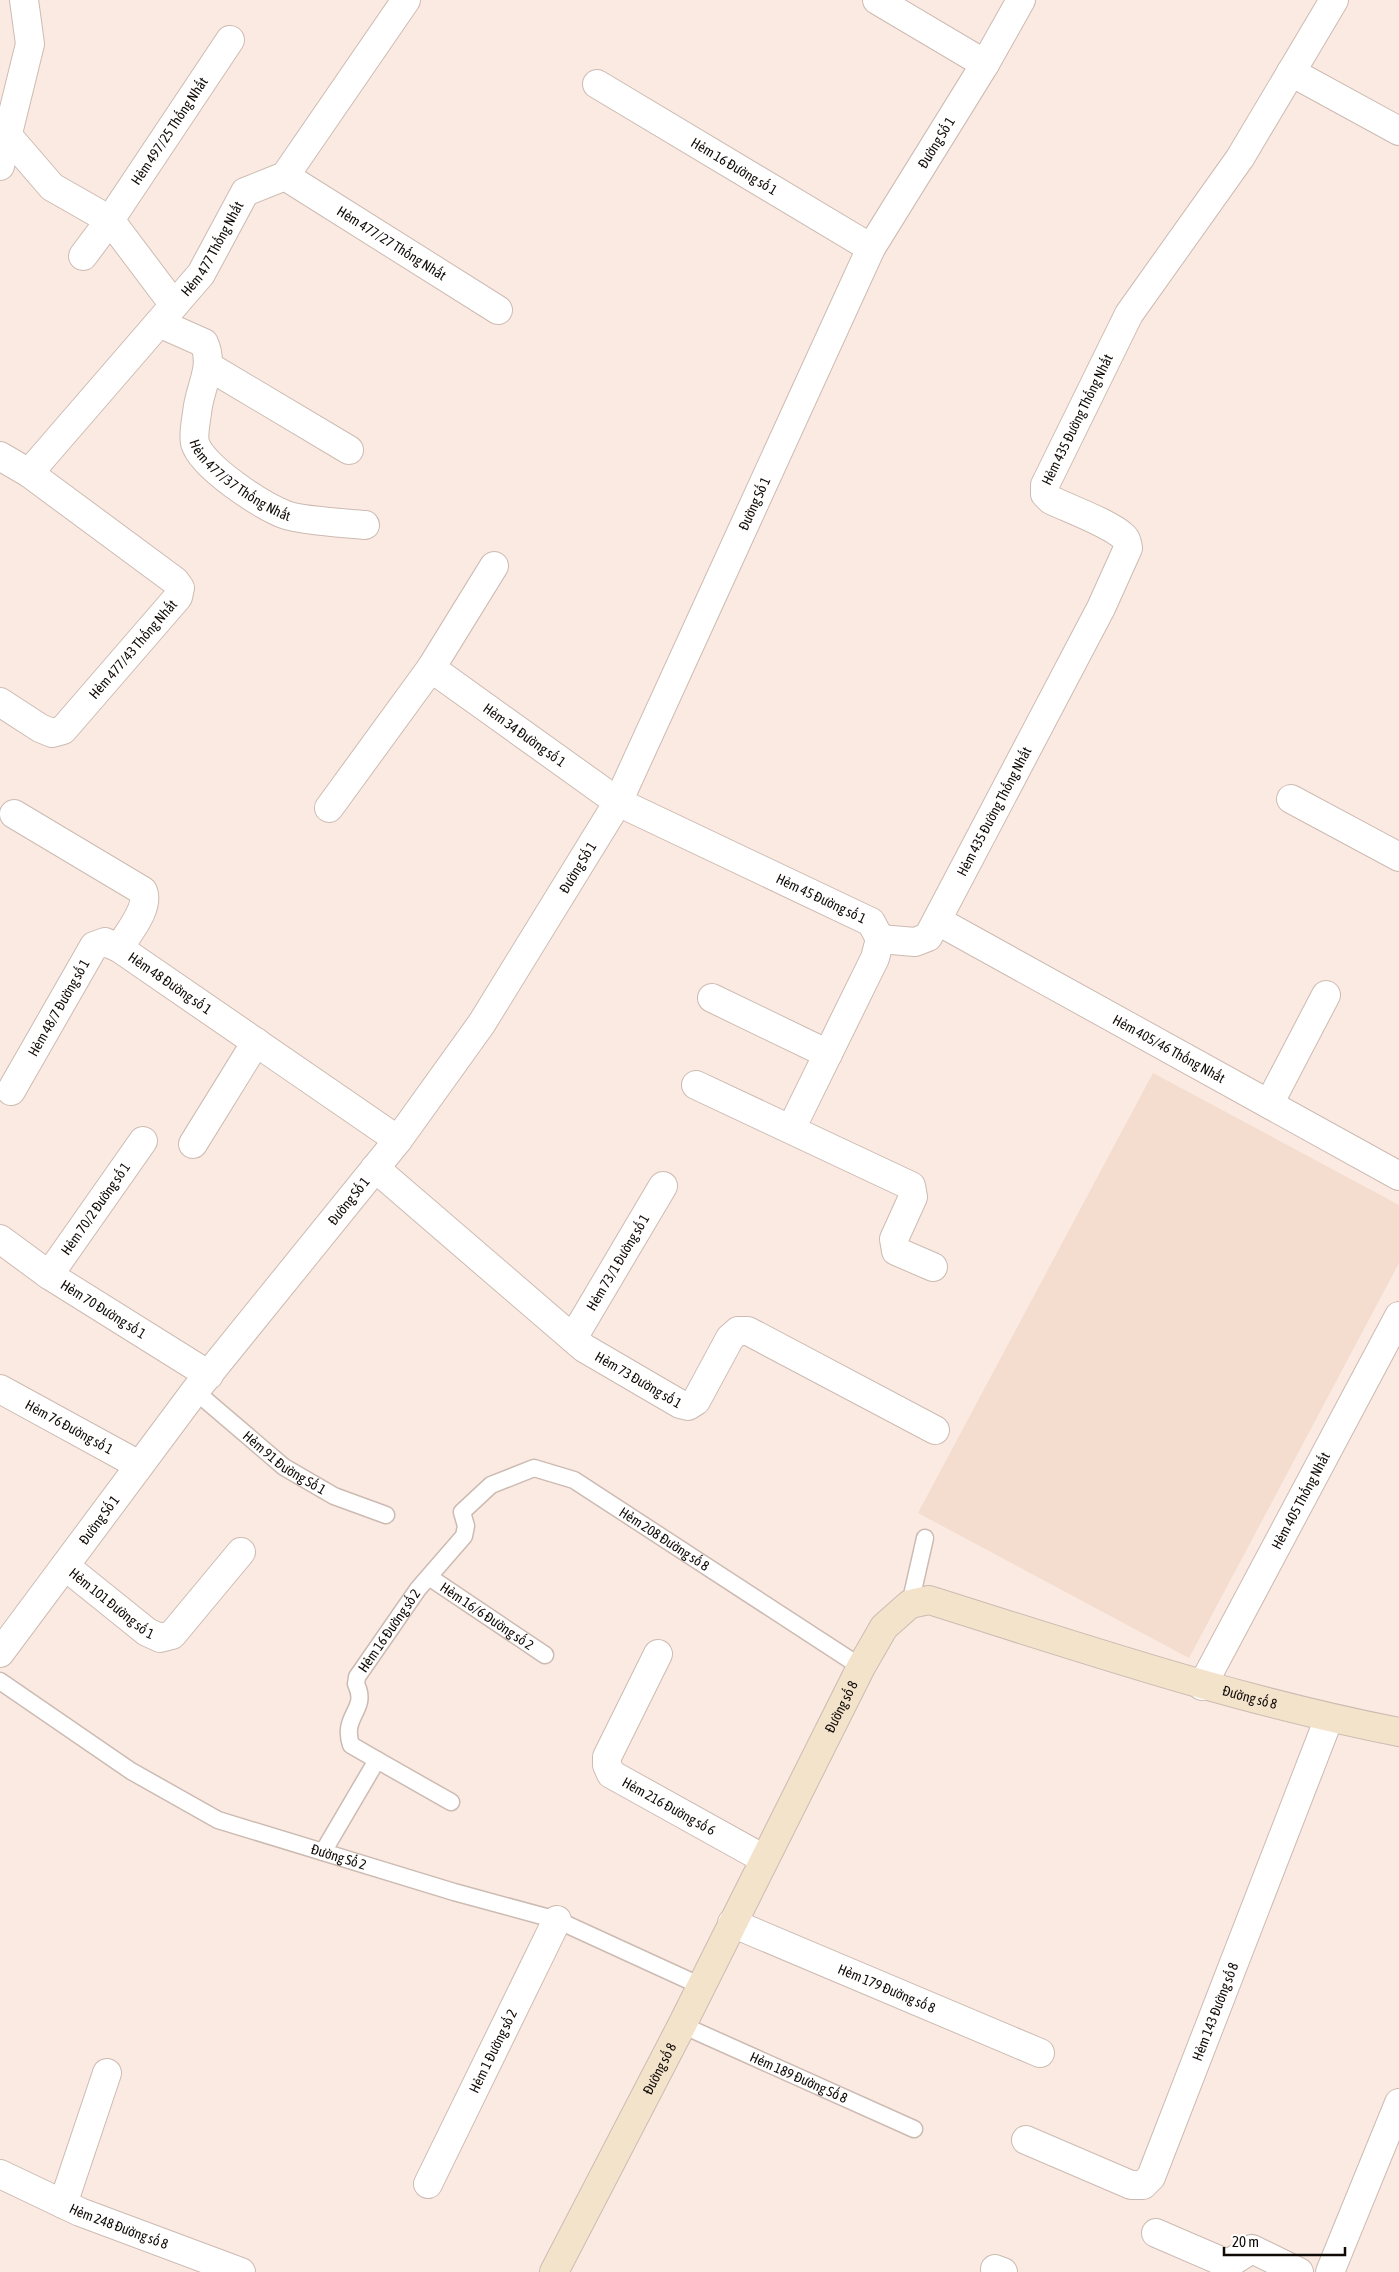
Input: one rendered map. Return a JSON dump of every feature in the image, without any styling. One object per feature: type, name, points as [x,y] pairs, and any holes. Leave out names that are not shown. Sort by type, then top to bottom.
[{"type":"street","points":[[0,166],[30,44],[24,0]]},
{"type":"street","points":[[285,176],[406,0]]},
{"type":"street","points":[[877,0],[985,64]]},
{"type":"street","name":"Đường Số 1","points":[[0,1652],[202,1383],[398,1140],[482,1023],[618,802],[871,248],[985,64],[1021,0]]},
{"type":"street","name":"Hẻm 435 Đường Thống Nhất","points":[[880,939],[915,942],[928,937],[1101,608],[1128,548],[1127,541],[1122,535],[1051,500],[1045,494],[1045,485],[1129,314],[1240,158],[1334,0]]},
{"type":"street","name":"Hẻm 497/25 Thống Nhất","points":[[83,256],[110,220],[230,40]]},
{"type":"street","points":[[1291,72],[1399,131]]},
{"type":"street","name":"Hẻm 16 Đường số 1","points":[[597,84],[871,248]]},
{"type":"street","points":[[8,136],[52,187],[110,220],[167,314]]},
{"type":"street","name":"Hẻm 477/27 Thống Nhất","points":[[285,176],[498,310]]},
{"type":"street","name":"Hẻm 477 Thống Nhất","points":[[29,473],[201,274],[245,192],[285,176]]},
{"type":"street","name":"Hẻm 477/37 Thống Nhất","points":[[167,314],[204,343],[209,353],[208,366],[198,405],[195,443],[212,468],[256,500],[287,516],[365,525]]},
{"type":"street","points":[[208,366],[349,450]]},
{"type":"street","points":[[0,456],[29,473]]},
{"type":"street","name":"Hẻm 477/43 Thống Nhất","points":[[0,702],[40,728],[52,733],[63,730],[178,597],[180,588],[175,581],[29,473]]},
{"type":"street","points":[[329,808],[431,668],[494,566]]},
{"type":"street","name":"Hẻm 34 Đường số 1","points":[[431,668],[618,802]]},
{"type":"street","points":[[1291,799],[1399,857]]},
{"type":"street","name":"Hẻm 45 Đường số 1","points":[[618,802],[871,922],[880,939]]},
{"type":"street","name":"Hẻm 48 Đường số 1","points":[[14,814],[143,891],[146,898],[143,908],[118,948],[398,1140]]},
{"type":"street","name":"Hẻm 405/46 Thống Nhất","points":[[938,921],[1399,1176]]},
{"type":"street","points":[[791,1129],[875,958],[880,939]]},
{"type":"street","name":"Hẻm 48/7 Đường số 1","points":[[11,1091],[94,946],[105,942],[118,948]]},
{"type":"street","points":[[1268,1104],[1326,995]]},
{"type":"street","points":[[712,998],[828,1054]]},
{"type":"street","points":[[193,1144],[256,1042]]},
{"type":"street","points":[[696,1085],[911,1186],[913,1197],[893,1245],[896,1251],[933,1268]]},
{"type":"street","name":"Hẻm 70/2 Đường số 1","points":[[49,1275],[143,1142]]},
{"type":"street","name":"Hẻm 73 Đường số 1","points":[[375,1168],[584,1348],[672,1400],[688,1406],[696,1401],[730,1338],[738,1331],[748,1331],[934,1430]]},
{"type":"street","name":"Hẻm 73/1 Đường số 1","points":[[573,1338],[663,1186]]},
{"type":"street","name":"Hẻm 70 Đường số 1","points":[[0,1239],[202,1383]]},
{"type":"street","name":"Hẻm 405 Thống Nhất","points":[[1202,1686],[1399,1316]]},
{"type":"street","name":"Hẻm 76 Đường số 1","points":[[0,1389],[139,1465]]},
{"type":"street","name":"Hẻm 101 Đường số 1","points":[[65,1566],[147,1632],[160,1638],[172,1634],[241,1552]]},
{"type":"street","name":"Đường số 8","points":[[554,2272],[682,2025],[861,1667],[884,1627],[910,1604],[929,1600],[1202,1686],[1329,1718],[1399,1732]]},
{"type":"street","name":"Hẻm 216 Đường số 6","points":[[658,1654],[607,1757],[607,1765],[611,1774],[764,1859]]},
{"type":"street","name":"Hẻm 143 Đường số 8","points":[[1026,2140],[1131,2184],[1143,2185],[1151,2177],[1329,1718]]},
{"type":"street","name":"Hẻm 1 Đường số 2","points":[[428,2184],[557,1920]]},
{"type":"street","name":"Hẻm 179 Đường số 8","points":[[732,1923],[1040,2053]]},
{"type":"street","points":[[63,2204],[107,2073]]},
{"type":"street","points":[[1330,2272],[1399,2103]]},
{"type":"street","name":"Hẻm 248 Đường số 8","points":[[0,2174],[63,2204],[241,2272]]},
{"type":"street","points":[[1156,2233],[1228,2264],[1252,2249],[1299,2272]]},
{"type":"lane","name":"Hẻm 91 Đường Số 1","points":[[202,1383],[284,1467],[334,1496],[386,1515]]},
{"type":"lane","name":"Hẻm 208 Đường số 8","points":[[462,1512],[491,1484],[534,1468],[574,1480],[861,1667]]},
{"type":"lane","name":"Hẻm 16 Đường số 2","points":[[451,1802],[351,1745],[348,1734],[349,1722],[361,1703],[360,1692],[356,1684],[357,1677],[418,1589],[464,1536],[466,1526],[462,1512]]},
{"type":"lane","points":[[910,1604],[925,1538]]},
{"type":"lane","name":"Hẻm 16/6 Đường số 2","points":[[429,1577],[545,1655]]},
{"type":"lane","name":"Đường Số 2","points":[[0,1681],[131,1771],[218,1820],[454,1892],[557,1920],[701,1986]]},
{"type":"lane","points":[[323,1852],[377,1760]]},
{"type":"lane","name":"Hẻm 189 Đường Số 8","points":[[682,2025],[914,2129]]},
{"type":"shaded area","points":[[1153,1073],[1399,1205],[1399,1263],[1189,1658],[918,1513]]}]
